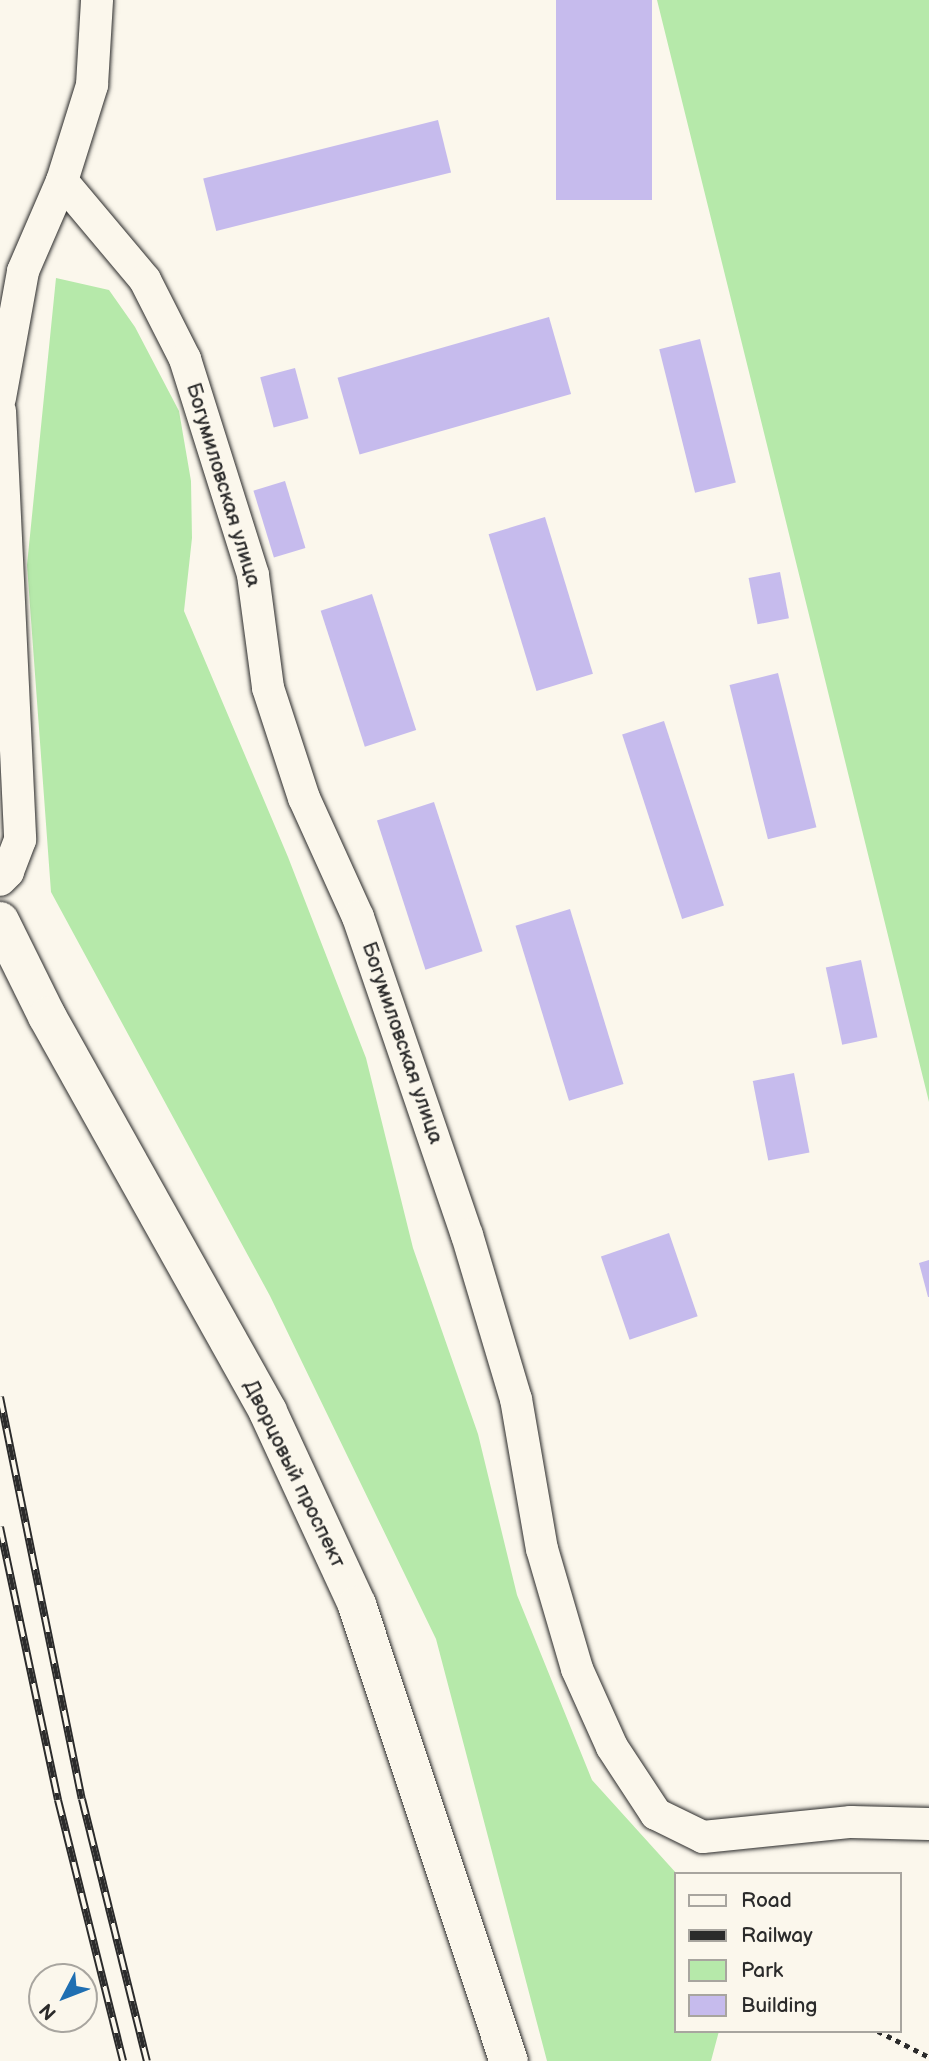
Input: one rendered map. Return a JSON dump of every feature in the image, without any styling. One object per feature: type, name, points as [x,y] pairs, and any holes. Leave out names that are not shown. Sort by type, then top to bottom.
[{"type":"main road","name":"Дворцовый проспект","points":[[0,921],[47,1016],[268,1412],[357,1605],[509,2061]]},
{"type":"street","points":[[0,398],[23,271],[62,181],[92,85],[97,0]]},
{"type":"street","name":"Богумиловская улица","points":[[62,181],[145,280],[185,359],[253,575],[272,701],[304,798],[358,917],[471,1248],[516,1399],[542,1549],[577,1669],[612,1747],[656,1814],[702,1837],[850,1822],[929,1824]]},
{"type":"street","points":[[0,411],[20,840],[8,872],[0,880]]},
{"type":"path","points":[[881,2033],[929,2057]]},
{"type":"green space","points":[[657,0],[929,0],[929,1102],[813,631]]},
{"type":"green space","points":[[56,278],[109,290],[135,327],[179,411],[191,481],[192,538],[184,611],[288,857],[366,1058],[413,1248],[478,1434],[517,1595],[592,1780],[675,1872],[674,2033],[718,2033],[711,2061],[547,2061],[436,1639],[270,1296],[51,892],[27,565]]},
{"type":"building","points":[[556,0],[652,0],[652,200],[556,200]]},
{"type":"building","points":[[438,120],[451,172],[216,231],[203,179]]},
{"type":"building","points":[[549,317],[571,394],[360,455],[338,378]]},
{"type":"building","points":[[700,339],[736,483],[695,493],[659,349]]},
{"type":"building","points":[[295,368],[308,418],[274,428],[260,377]]},
{"type":"building","points":[[285,481],[305,548],[274,558],[253,491]]},
{"type":"building","points":[[545,517],[593,674],[537,691],[489,534]]},
{"type":"building","points":[[780,572],[789,618],[758,624],[749,578]]},
{"type":"building","points":[[372,594],[416,730],[365,747],[321,611]]},
{"type":"building","points":[[778,673],[816,827],[768,839],[729,685]]},
{"type":"building","points":[[664,721],[724,906],[682,919],[622,735]]},
{"type":"building","points":[[434,802],[483,951],[425,970],[377,821]]},
{"type":"building","points":[[570,909],[624,1084],[569,1101],[515,926]]},
{"type":"building","points":[[861,960],[877,1037],[842,1045],[826,967]]},
{"type":"building","points":[[794,1073],[809,1153],[768,1161],[753,1081]]},
{"type":"building","points":[[669,1233],[698,1316],[630,1340],[601,1256]]},
{"type":"building","points":[[929,1260],[929,1297],[928,1297],[919,1263]]},
{"type":"railway","points":[[0,1397],[82,1799],[147,2061]]},
{"type":"railway","points":[[0,1527],[58,1800],[123,2061]]}]
